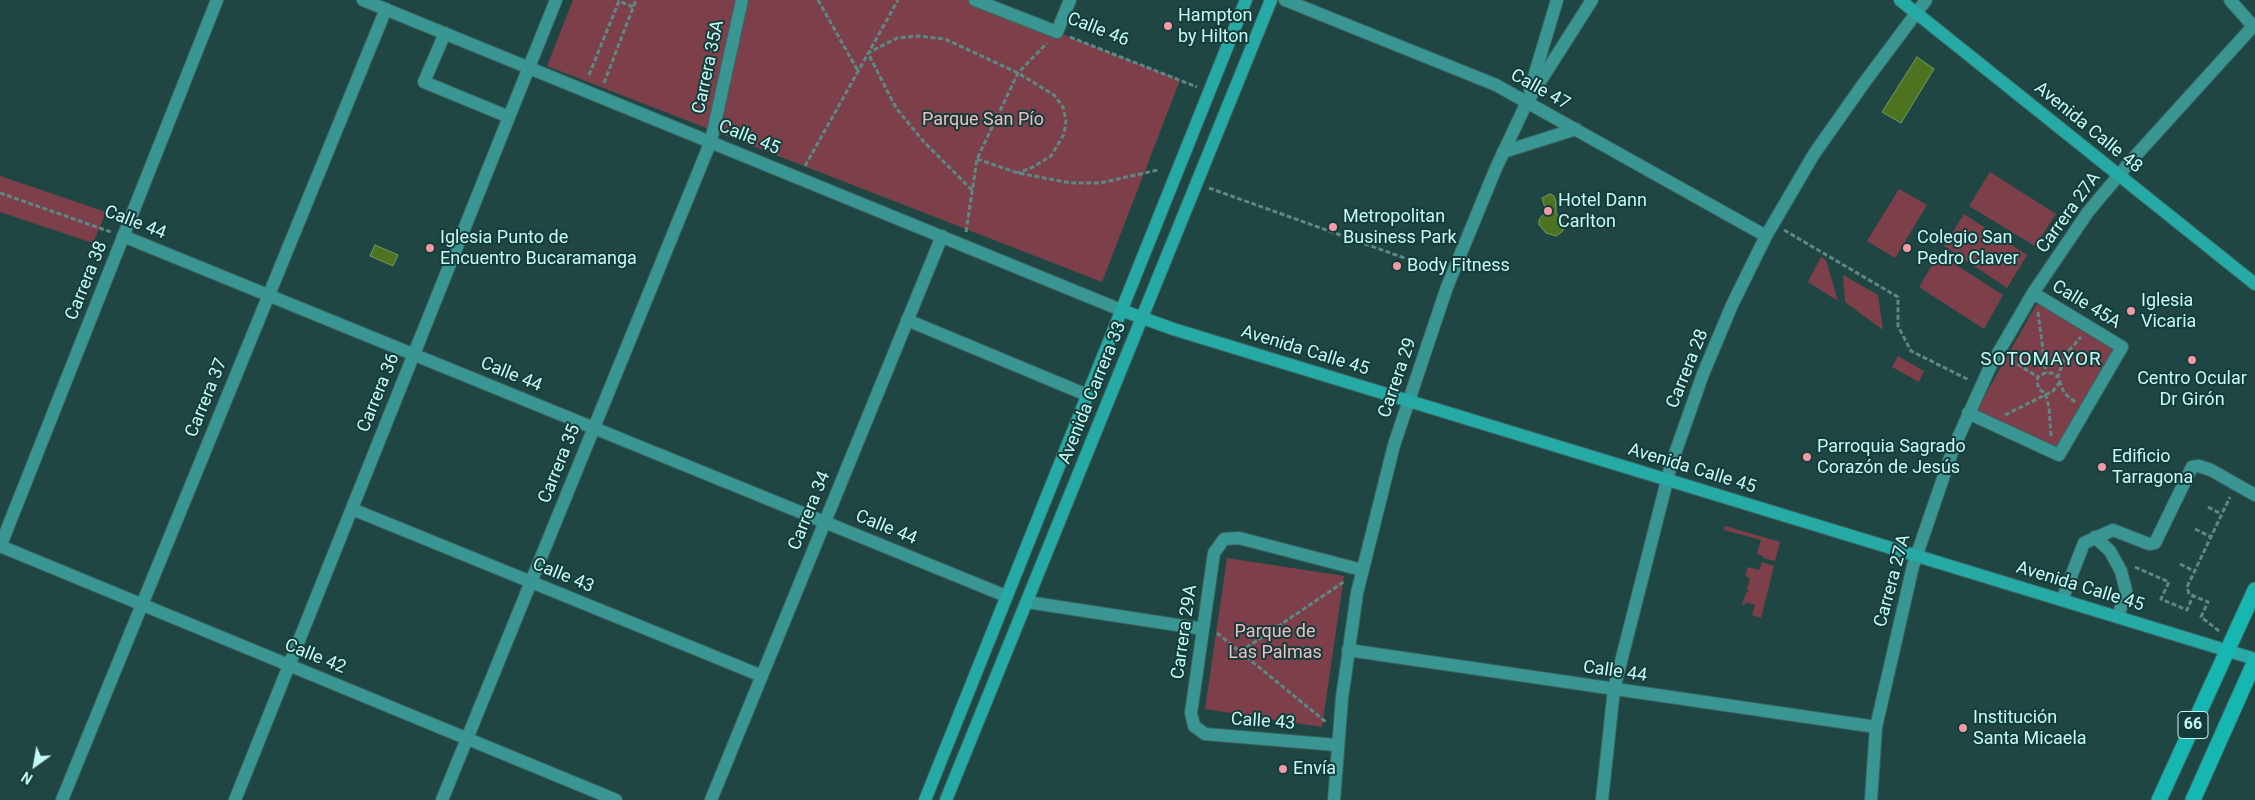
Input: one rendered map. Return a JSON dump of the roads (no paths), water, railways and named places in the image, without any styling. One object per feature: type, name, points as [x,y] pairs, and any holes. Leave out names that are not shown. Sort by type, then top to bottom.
[{"type":"highway","name":"66","points":[[2159,800],[2255,590]]},
{"type":"highway","name":"66","points":[[2193,800],[2255,660]]},
{"type":"main road","name":"Avenida Carrera 33","points":[[925,800],[1246,0]]},
{"type":"main road","name":"Avenida Carrera 33","points":[[946,800],[1271,0]]},
{"type":"main road","name":"Avenida Calle 48","points":[[1900,0],[2255,284]]},
{"type":"main road","name":"Avenida Calle 45","points":[[1121,310],[1408,401],[2255,660]]},
{"type":"street","name":"Carrera 38","points":[[0,547],[217,0]]},
{"type":"street","name":"Calle 45","points":[[363,0],[530,66],[1121,310]]},
{"type":"street","name":"Carrera 36","points":[[235,800],[556,0]]},
{"type":"street","name":"Carrera 35A","points":[[711,141],[742,0]]},
{"type":"street","name":"Calle 46","points":[[975,0],[1057,32],[1070,0]]},
{"type":"street","name":"Calle 47","points":[[1285,0],[1486,80],[1766,236]]},
{"type":"street","points":[[1527,102],[1557,0]]},
{"type":"street","name":"Carrera 29","points":[[1334,800],[1338,739],[1348,650],[1362,570],[1394,445],[1408,401],[1453,275],[1504,152],[1527,102],[1592,0]]},
{"type":"street","name":"Carrera 28","points":[[1602,800],[1614,689],[1666,480],[1703,374],[1732,305],[1766,236],[1814,154],[1926,0]]},
{"type":"street","points":[[2230,0],[2254,25]]},
{"type":"street","name":"Carrera 37","points":[[62,800],[386,9]]},
{"type":"street","name":"Carrera 27A","points":[[1871,800],[1876,727],[1916,556],[1938,488],[1981,386],[1998,352],[2088,212],[2118,175],[2254,25]]},
{"type":"street","points":[[445,33],[424,82],[509,117]]},
{"type":"street","points":[[1504,152],[1576,130]]},
{"type":"street","name":"Carrera 35","points":[[442,800],[711,141]]},
{"type":"street","name":"Calle 44","points":[[124,236],[1006,596]]},
{"type":"street","name":"Carrera 34","points":[[711,800],[942,236]]},
{"type":"street","name":"Calle 45A","points":[[1968,413],[2055,453],[2084,411],[2122,348],[2034,294]]},
{"type":"street","points":[[907,320],[1087,395]]},
{"type":"street","points":[[2062,600],[2084,543],[2112,530],[2149,544],[2155,543],[2192,467],[2199,466],[2211,470],[2255,495]]},
{"type":"street","name":"Calle 43","points":[[352,508],[762,676]]},
{"type":"street","points":[[2095,537],[2110,551],[2121,571],[2126,591],[2118,617]]},
{"type":"street","name":"Carrera 29A","points":[[1192,723],[1191,713],[1214,553],[1217,546],[1224,539],[1239,538],[1362,570]]},
{"type":"street","name":"Calle 42","points":[[0,547],[616,800]]},
{"type":"street","points":[[1026,602],[1203,626]]},
{"type":"street","name":"Calle 44","points":[[1348,650],[1876,727]]},
{"type":"street","name":"Calle 43","points":[[1192,723],[1197,730],[1210,735],[1338,739]]},
{"type":"place","name":"Hampton by Hilton","points":[[1168,26]]},
{"type":"place","name":"Hotel Dann Carlton","points":[[1548,211]]},
{"type":"place","name":"Metropolitan Business Park","points":[[1333,227]]},
{"type":"place","name":"Iglesia Punto de Encuentro Bucaramanga","points":[[430,248]]},
{"type":"place","name":"Colegio San Pedro Claver","points":[[1907,248]]},
{"type":"place","name":"Body Fitness","points":[[1397,266]]},
{"type":"place","name":"Iglesia Vicaria","points":[[2131,311]]},
{"type":"place","name":"Centro Ocular Dr Girón","points":[[2192,360]]},
{"type":"place","name":"Parroquia Sagrado Corazón de Jesús","points":[[1807,457]]},
{"type":"place","name":"Edificio Tarragona","points":[[2102,467]]},
{"type":"place","name":"Institución Santa Micaela","points":[[1963,728]]},
{"type":"place","name":"Envía","points":[[1283,769]]},
{"type":"district","name":"SOTOMAYOR","points":[[2041,360]]},
{"type":"park label","name":"Parque San Pío","points":[[983,120]]},
{"type":"park label","name":"Parque de Las Palmas","points":[[1275,642]]}]
